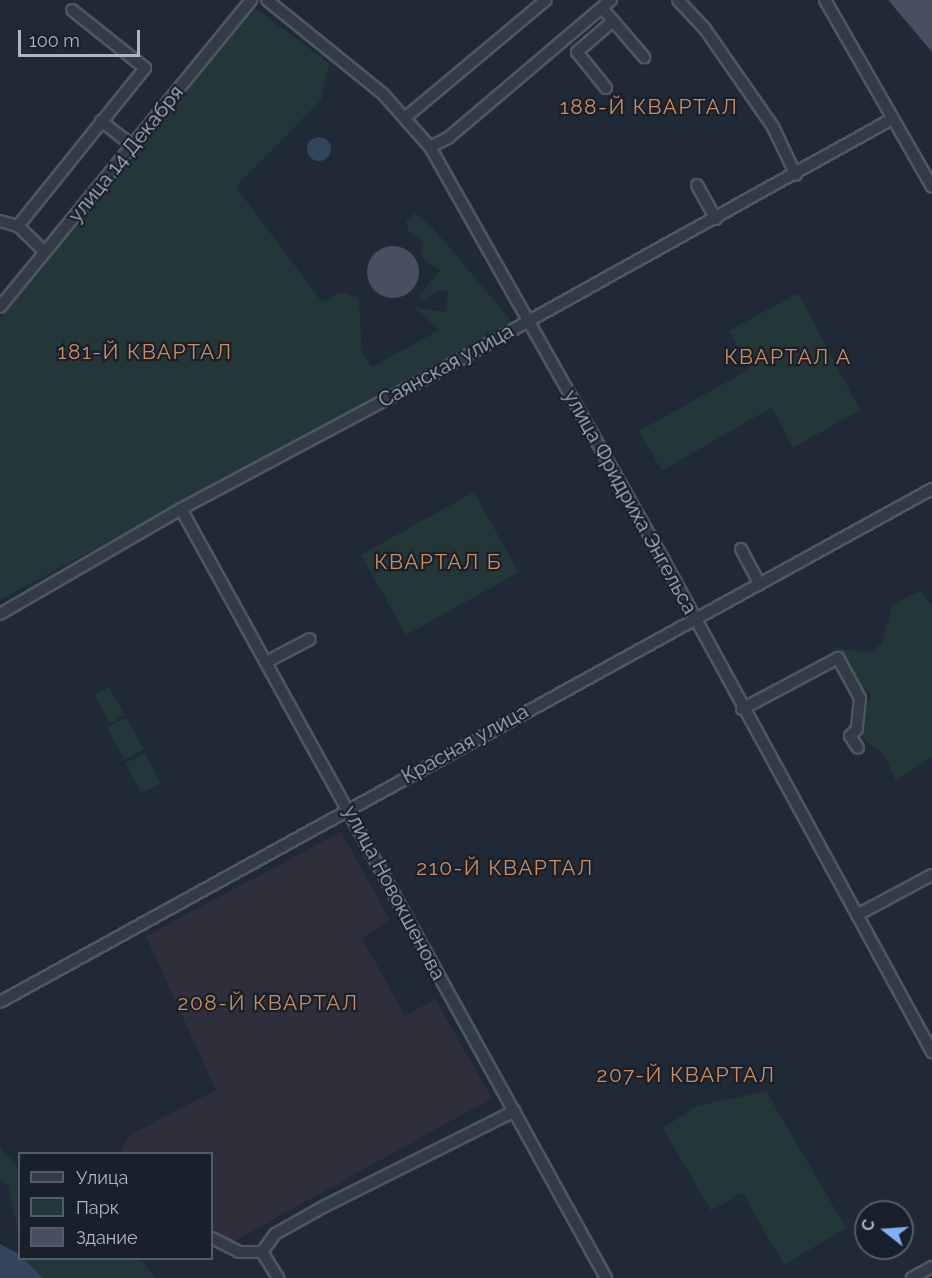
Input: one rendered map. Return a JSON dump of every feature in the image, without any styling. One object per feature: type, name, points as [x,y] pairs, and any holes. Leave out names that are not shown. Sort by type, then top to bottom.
[{"type":"street","name":"улица 14 Декабря","points":[[2,300],[133,146],[251,0]]},
{"type":"street","name":"улица Фридриха Энгельса","points":[[267,0],[406,117],[430,147],[695,618],[742,709],[932,1053]]},
{"type":"street","points":[[406,117],[546,0]]},
{"type":"street","points":[[430,147],[448,138],[611,0]]},
{"type":"street","points":[[678,0],[705,29],[773,127],[796,175]]},
{"type":"street","points":[[825,0],[843,25],[892,119],[932,187]]},
{"type":"street","points":[[602,8],[644,57]]},
{"type":"street","points":[[18,226],[145,68],[72,10]]},
{"type":"street","points":[[606,88],[577,52],[613,21]]},
{"type":"street","name":"Саянская улица","points":[[0,614],[181,509],[716,219],[892,119]]},
{"type":"street","points":[[101,121],[133,146]]},
{"type":"street","points":[[697,185],[716,219]]},
{"type":"street","points":[[0,221],[18,226],[45,252]]},
{"type":"street","name":"Красная улица","points":[[0,1002],[932,489]]},
{"type":"street","name":"улица Новокшенова","points":[[181,509],[268,661],[606,1278]]},
{"type":"street","points":[[741,549],[760,584]]},
{"type":"street","points":[[268,661],[310,639]]},
{"type":"street","points":[[742,709],[838,658],[860,698],[857,729],[850,736],[858,748]]},
{"type":"street","points":[[857,915],[932,875]]},
{"type":"street","points":[[262,1252],[275,1234],[325,1206],[515,1111]]},
{"type":"street","points":[[213,1239],[239,1252],[262,1252]]},
{"type":"street","points":[[262,1252],[279,1278]]},
{"type":"street","points":[[912,1278],[932,1267]]},
{"type":"shaded area","points":[[341,832],[390,920],[362,938],[405,1016],[435,999],[492,1098],[231,1243],[213,1234],[213,1152],[120,1152],[130,1135],[216,1090],[146,936]]},
{"type":"green space","points":[[255,8],[329,63],[321,100],[236,187],[322,302],[341,292],[359,298],[362,354],[372,367],[439,330],[415,308],[446,312],[448,290],[437,291],[424,301],[419,296],[440,270],[426,261],[421,253],[423,242],[408,230],[406,222],[414,213],[433,228],[514,324],[0,600],[0,318]]},
{"type":"green space","points":[[798,293],[860,410],[793,448],[772,407],[662,471],[639,431],[750,369],[729,331]]},
{"type":"green space","points":[[474,492],[519,572],[406,635],[361,555]]},
{"type":"green space","points":[[920,591],[932,606],[932,757],[896,781],[885,757],[858,733],[871,695],[837,663],[832,647],[870,653],[882,642],[893,604]]},
{"type":"green space","points":[[109,687],[125,715],[110,723],[94,696]]},
{"type":"green space","points":[[126,717],[144,749],[125,760],[107,728]]},
{"type":"green space","points":[[145,753],[161,783],[142,793],[126,763]]},
{"type":"green space","points":[[766,1091],[846,1228],[784,1265],[742,1192],[711,1211],[663,1128],[697,1106]]},
{"type":"green space","points":[[0,1147],[18,1168],[18,1231],[8,1186],[0,1179]]},
{"type":"green space","points":[[26,1260],[141,1260],[156,1278],[43,1278]]},
{"type":"water","points":[[319,137],[328,140],[331,149],[328,158],[319,161],[310,158],[307,149],[310,140]]},
{"type":"water","points":[[0,1244],[18,1253],[18,1260],[25,1260],[43,1278],[0,1278]]},
{"type":"building","points":[[888,0],[932,0],[932,52]]},
{"type":"building","points":[[388,246],[398,246],[407,250],[415,258],[419,272],[415,286],[407,294],[398,298],[388,298],[379,294],[371,286],[367,277],[367,267],[371,258],[379,250]]},
{"type":"district","name":"188-Й КВАРТАЛ","points":[[649,107]]},
{"type":"district","name":"181-Й КВАРТАЛ","points":[[145,352]]},
{"type":"district","name":"КВАРТАЛ А","points":[[788,357]]},
{"type":"district","name":"КВАРТАЛ Б","points":[[438,562]]},
{"type":"district","name":"210-Й КВАРТАЛ","points":[[505,868]]},
{"type":"district","name":"208-Й КВАРТАЛ","points":[[268,1003]]},
{"type":"district","name":"207-Й КВАРТАЛ","points":[[686,1075]]}]
